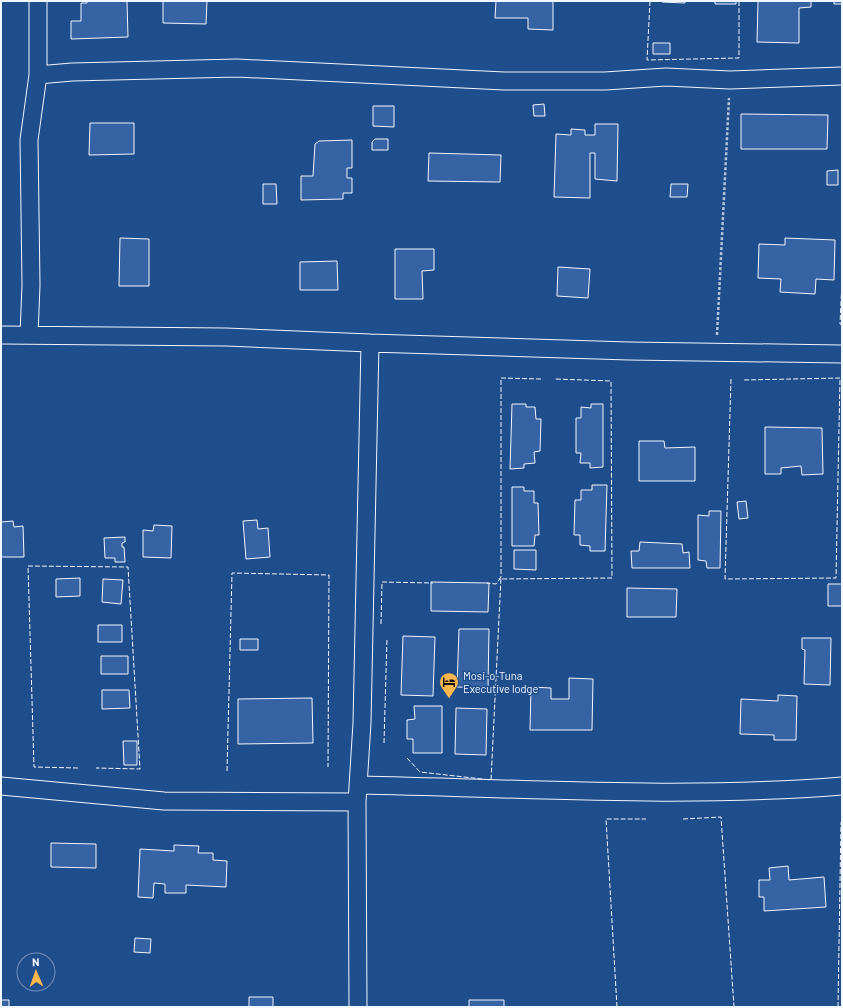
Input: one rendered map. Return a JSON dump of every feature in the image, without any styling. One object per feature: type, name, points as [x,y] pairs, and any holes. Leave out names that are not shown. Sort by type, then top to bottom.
[{"type":"street","points":[[27,1],[38,23]]},
{"type":"street","points":[[29,335],[31,285],[29,140],[38,76],[38,1]]},
{"type":"street","points":[[38,76],[72,72],[237,68],[504,81],[604,81],[666,77],[730,80],[842,76]]},
{"type":"street","points":[[1,335],[226,337],[629,351],[716,351],[842,354]]},
{"type":"street","points":[[358,1007],[357,802],[362,723],[370,343]]},
{"type":"street","points":[[358,785],[617,793],[780,791],[842,786]]},
{"type":"street","points":[[1,786],[164,801],[357,802]]},
{"type":"path","points":[[716,351],[730,80]]},
{"type":"building","points":[[87,1],[127,1],[128,37],[71,39],[71,21],[81,21],[81,3],[87,3]]},
{"type":"building","points":[[163,1],[207,1],[206,24],[163,23]]},
{"type":"building","points":[[496,1],[553,1],[553,30],[528,29],[528,18],[495,18]]},
{"type":"building","points":[[685,1],[685,3],[662,2]]},
{"type":"building","points":[[715,1],[736,1],[736,4],[715,4]]},
{"type":"building","points":[[758,1],[811,1],[811,7],[799,8],[799,43],[757,42]]},
{"type":"building","points":[[834,1],[842,1],[842,4],[834,4]]},
{"type":"building","points":[[653,43],[670,43],[670,54],[653,54]]},
{"type":"building","points":[[544,104],[545,116],[534,116],[533,105]]},
{"type":"building","points":[[373,106],[394,106],[394,127],[373,126]]},
{"type":"building","points":[[741,114],[828,115],[827,149],[741,149]]},
{"type":"building","points":[[90,123],[134,123],[134,154],[89,155]]},
{"type":"building","points":[[595,124],[618,124],[617,181],[595,179],[595,153],[590,153],[590,198],[554,197],[556,134],[571,135],[571,129],[585,130],[585,135],[595,135]]},
{"type":"building","points":[[375,139],[388,139],[388,150],[372,150],[372,142]]},
{"type":"building","points":[[352,140],[352,168],[347,168],[347,178],[352,178],[352,193],[343,193],[343,199],[301,200],[301,176],[313,176],[315,144],[319,141]]},
{"type":"building","points":[[429,153],[501,155],[500,182],[428,181]]},
{"type":"building","points":[[838,170],[838,185],[827,185],[827,171]]},
{"type":"building","points":[[263,184],[276,184],[277,204],[263,204]]},
{"type":"building","points":[[671,184],[688,184],[687,197],[670,197]]},
{"type":"building","points":[[120,238],[149,239],[149,286],[119,286]]},
{"type":"building","points":[[785,238],[835,240],[834,280],[816,279],[815,294],[780,292],[781,279],[758,278],[759,244],[785,245]]},
{"type":"building","points":[[395,249],[434,249],[434,270],[422,271],[423,299],[395,299]]},
{"type":"building","points":[[337,261],[338,290],[300,290],[300,262]]},
{"type":"building","points":[[558,267],[590,269],[588,298],[557,296]]},
{"type":"building","points":[[512,404],[526,404],[526,407],[535,407],[536,419],[541,419],[540,451],[534,452],[535,463],[524,464],[524,468],[510,469]]},
{"type":"building","points":[[591,404],[603,404],[603,467],[590,468],[590,463],[580,463],[581,453],[576,453],[576,418],[581,418],[581,407],[591,408]]},
{"type":"building","points":[[765,427],[822,428],[823,474],[802,475],[801,466],[781,468],[781,474],[765,474]]},
{"type":"building","points":[[639,441],[664,441],[665,448],[695,447],[695,481],[639,481]]},
{"type":"building","points":[[592,485],[607,485],[605,551],[590,551],[590,546],[580,545],[580,535],[574,535],[575,500],[581,500],[581,490],[592,490]]},
{"type":"building","points":[[512,487],[524,487],[524,491],[534,491],[534,503],[538,503],[539,535],[535,535],[534,546],[512,546]]},
{"type":"building","points":[[746,501],[748,518],[739,519],[737,502]]},
{"type":"building","points":[[709,511],[721,511],[720,568],[707,568],[706,561],[698,560],[698,515],[709,516]]},
{"type":"building","points":[[257,520],[258,529],[268,528],[270,557],[246,559],[243,521]]},
{"type":"building","points":[[13,521],[14,527],[23,526],[24,557],[1,557],[1,522]]},
{"type":"building","points":[[154,525],[172,526],[171,558],[143,557],[143,530],[153,531]]},
{"type":"building","points":[[125,537],[125,542],[122,543],[122,547],[124,547],[125,562],[115,562],[115,558],[105,558],[104,538]]},
{"type":"building","points":[[640,542],[682,544],[683,553],[689,552],[690,568],[632,568],[631,551],[639,551]]},
{"type":"building","points":[[514,550],[536,550],[536,570],[514,569]]},
{"type":"building","points":[[80,578],[80,596],[56,597],[56,579]]},
{"type":"building","points":[[103,579],[123,580],[121,604],[102,602]]},
{"type":"building","points":[[431,582],[489,583],[488,612],[431,611]]},
{"type":"building","points":[[828,584],[842,584],[842,606],[828,606]]},
{"type":"building","points":[[627,588],[677,589],[676,617],[627,617]]},
{"type":"building","points":[[98,625],[122,625],[122,642],[98,642]]},
{"type":"building","points":[[459,629],[489,629],[488,688],[457,687]]},
{"type":"building","points":[[403,636],[435,637],[433,696],[401,695]]},
{"type":"building","points":[[802,638],[831,638],[830,685],[804,684],[805,650],[802,649]]},
{"type":"building","points":[[240,639],[258,639],[258,650],[240,650]]},
{"type":"building","points":[[101,656],[128,656],[128,674],[101,674]]},
{"type":"building","points":[[569,678],[593,679],[592,730],[530,730],[531,687],[551,688],[551,699],[569,699]]},
{"type":"building","points":[[102,690],[129,690],[130,708],[102,709]]},
{"type":"building","points":[[778,695],[797,696],[796,740],[774,740],[774,735],[740,734],[741,699],[778,701]]},
{"type":"building","points":[[312,698],[313,743],[238,744],[238,699]]},
{"type":"building","points":[[414,706],[442,706],[442,753],[413,753],[413,739],[407,739],[407,720],[415,719]]},
{"type":"building","points":[[456,708],[487,709],[486,755],[455,754]]},
{"type":"building","points":[[123,741],[137,741],[137,765],[124,765]]},
{"type":"building","points":[[51,843],[96,844],[96,868],[51,867]]},
{"type":"building","points":[[174,845],[199,846],[198,853],[213,853],[213,860],[227,861],[226,887],[186,885],[186,893],[165,893],[165,884],[154,883],[153,898],[138,897],[140,849],[174,851]]},
{"type":"building","points":[[788,866],[789,880],[824,877],[826,907],[764,911],[764,897],[759,897],[759,880],[770,880],[769,868]]},
{"type":"building","points":[[135,938],[151,939],[150,953],[134,952]]},
{"type":"building","points":[[249,997],[273,997],[273,1007],[249,1007]]},
{"type":"building","points":[[1,1000],[9,1000],[9,1007],[1,1007]]},
{"type":"building","points":[[469,1000],[504,1000],[504,1007],[469,1007]]},
{"type":"fence","points":[[650,1],[647,60],[739,58],[739,1]]},
{"type":"fence","points":[[842,280],[840,324],[842,325]]},
{"type":"fence","points":[[541,379],[501,378],[501,577],[499,579],[612,578],[611,381],[555,379]]},
{"type":"fence","points":[[731,379],[725,579],[836,578],[840,378],[744,380]]},
{"type":"fence","points":[[78,768],[34,767],[28,566],[128,567],[140,769],[96,768]]},
{"type":"fence","points":[[227,771],[232,573],[329,575],[328,767]]},
{"type":"fence","points":[[407,758],[420,772],[491,780],[501,577],[496,584],[487,583]]},
{"type":"fence","points":[[381,624],[382,582],[433,583]]},
{"type":"fence","points":[[384,743],[387,638]]},
{"type":"fence","points":[[683,819],[721,817],[734,1007]]},
{"type":"fence","points":[[617,1007],[606,819],[646,819]]},
{"type":"fence","points":[[838,1007],[841,822]]},
{"type":"place","name":"Mosi-o-Tuna Executive lodge","points":[[449,699]]}]
